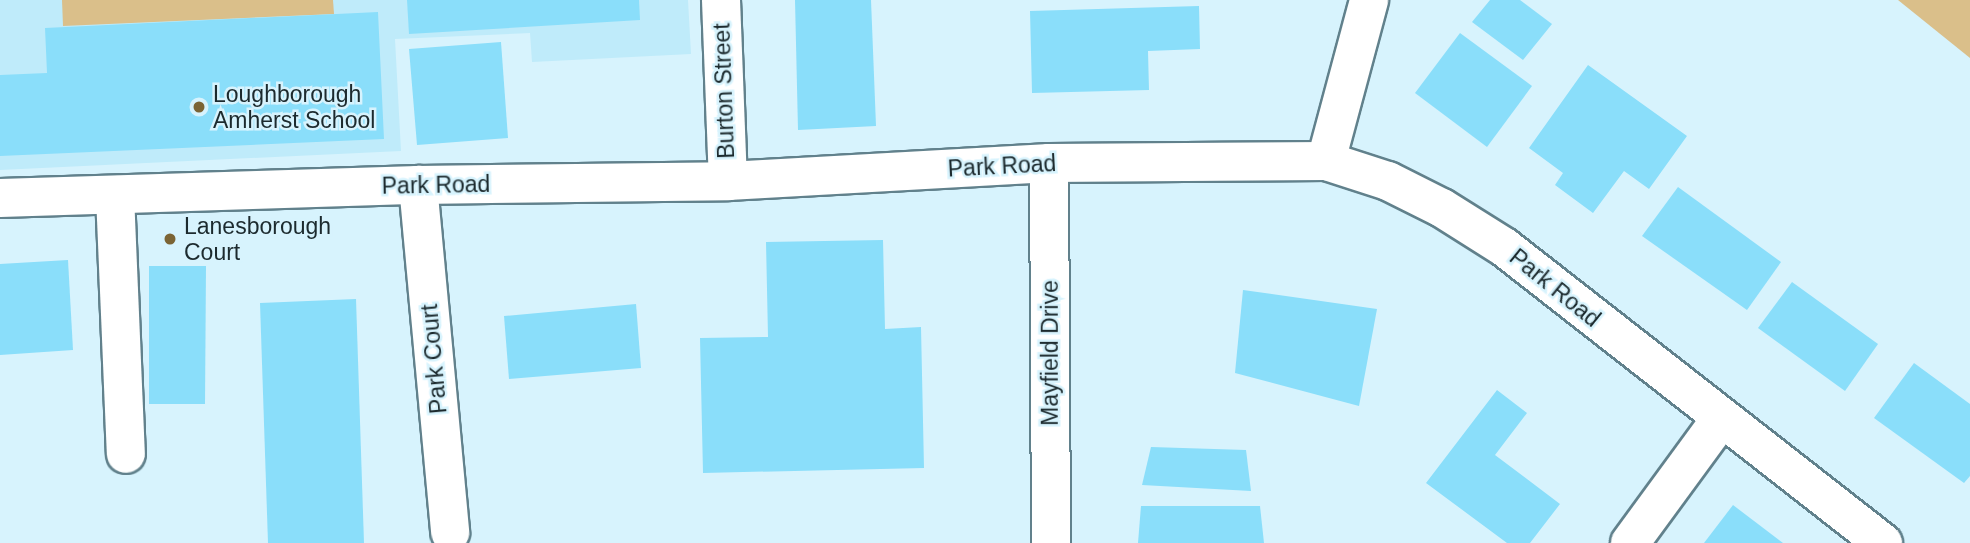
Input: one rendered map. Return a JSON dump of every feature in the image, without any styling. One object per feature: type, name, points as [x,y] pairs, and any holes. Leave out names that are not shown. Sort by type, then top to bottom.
[{"type":"street","name":"Burton Street","points":[[721,0],[728,181]]},
{"type":"street","points":[[1326,162],[1369,0]]},
{"type":"street","name":"Park Road","points":[[0,198],[418,185],[728,181],[1049,163],[1326,162],[1388,181],[1442,208],[1504,247],[1720,420],[1883,543]]},
{"type":"street","name":"Mayfield Drive","points":[[1049,163],[1051,543]]},
{"type":"street","name":"Park Court","points":[[418,185],[450,533]]},
{"type":"street","points":[[115,195],[126,454]]},
{"type":"street","points":[[1630,543],[1720,420]]},
{"type":"shaded area","name":"Loughborough Amherst School","points":[[0,0],[688,0],[691,54],[532,62],[530,33],[395,39],[401,151],[0,170]]},
{"type":"shaded area","points":[[62,0],[333,0],[334,14],[63,26]]},
{"type":"shaded area","points":[[1898,0],[1970,0],[1970,58]]},
{"type":"building","points":[[407,0],[639,0],[640,20],[409,34]]},
{"type":"building","points":[[795,0],[871,0],[876,126],[798,130]]},
{"type":"building","points":[[1490,0],[1520,0],[1552,24],[1523,60],[1472,22]]},
{"type":"building","points":[[1199,6],[1200,49],[1148,51],[1149,90],[1032,93],[1030,11]]},
{"type":"building","points":[[378,12],[384,139],[0,156],[0,75],[47,73],[45,28]]},
{"type":"building","points":[[1460,33],[1532,86],[1487,147],[1415,93]]},
{"type":"building","points":[[501,42],[508,138],[417,145],[409,49]]},
{"type":"building","points":[[1588,65],[1687,136],[1649,189],[1624,171],[1593,213],[1555,185],[1563,173],[1529,148]]},
{"type":"building","points":[[1678,187],[1781,262],[1747,310],[1642,236]]},
{"type":"building","points":[[883,240],[885,329],[921,327],[924,468],[703,473],[700,338],[768,337],[766,242]]},
{"type":"building","points":[[68,260],[73,350],[0,355],[0,264]]},
{"type":"building","points":[[149,266],[206,266],[205,404],[149,404]]},
{"type":"building","points":[[1792,282],[1878,344],[1845,391],[1758,328]]},
{"type":"building","points":[[1243,290],[1377,309],[1359,406],[1235,373]]},
{"type":"building","points":[[356,299],[364,543],[268,543],[260,303]]},
{"type":"building","points":[[636,304],[641,368],[509,379],[504,316]]},
{"type":"building","points":[[1914,363],[1970,404],[1970,476],[1964,483],[1874,418]]},
{"type":"building","points":[[1497,390],[1527,413],[1495,455],[1560,504],[1530,543],[1507,543],[1426,483]]},
{"type":"building","points":[[1151,447],[1246,450],[1251,491],[1142,485]]},
{"type":"building","points":[[1733,505],[1783,543],[1704,543]]},
{"type":"building","points":[[1141,506],[1260,506],[1264,543],[1138,543]]},
{"type":"place","name":"Loughborough Amherst School","points":[[199,107]]},
{"type":"place","name":"Lanesborough Court","points":[[170,239]]}]
